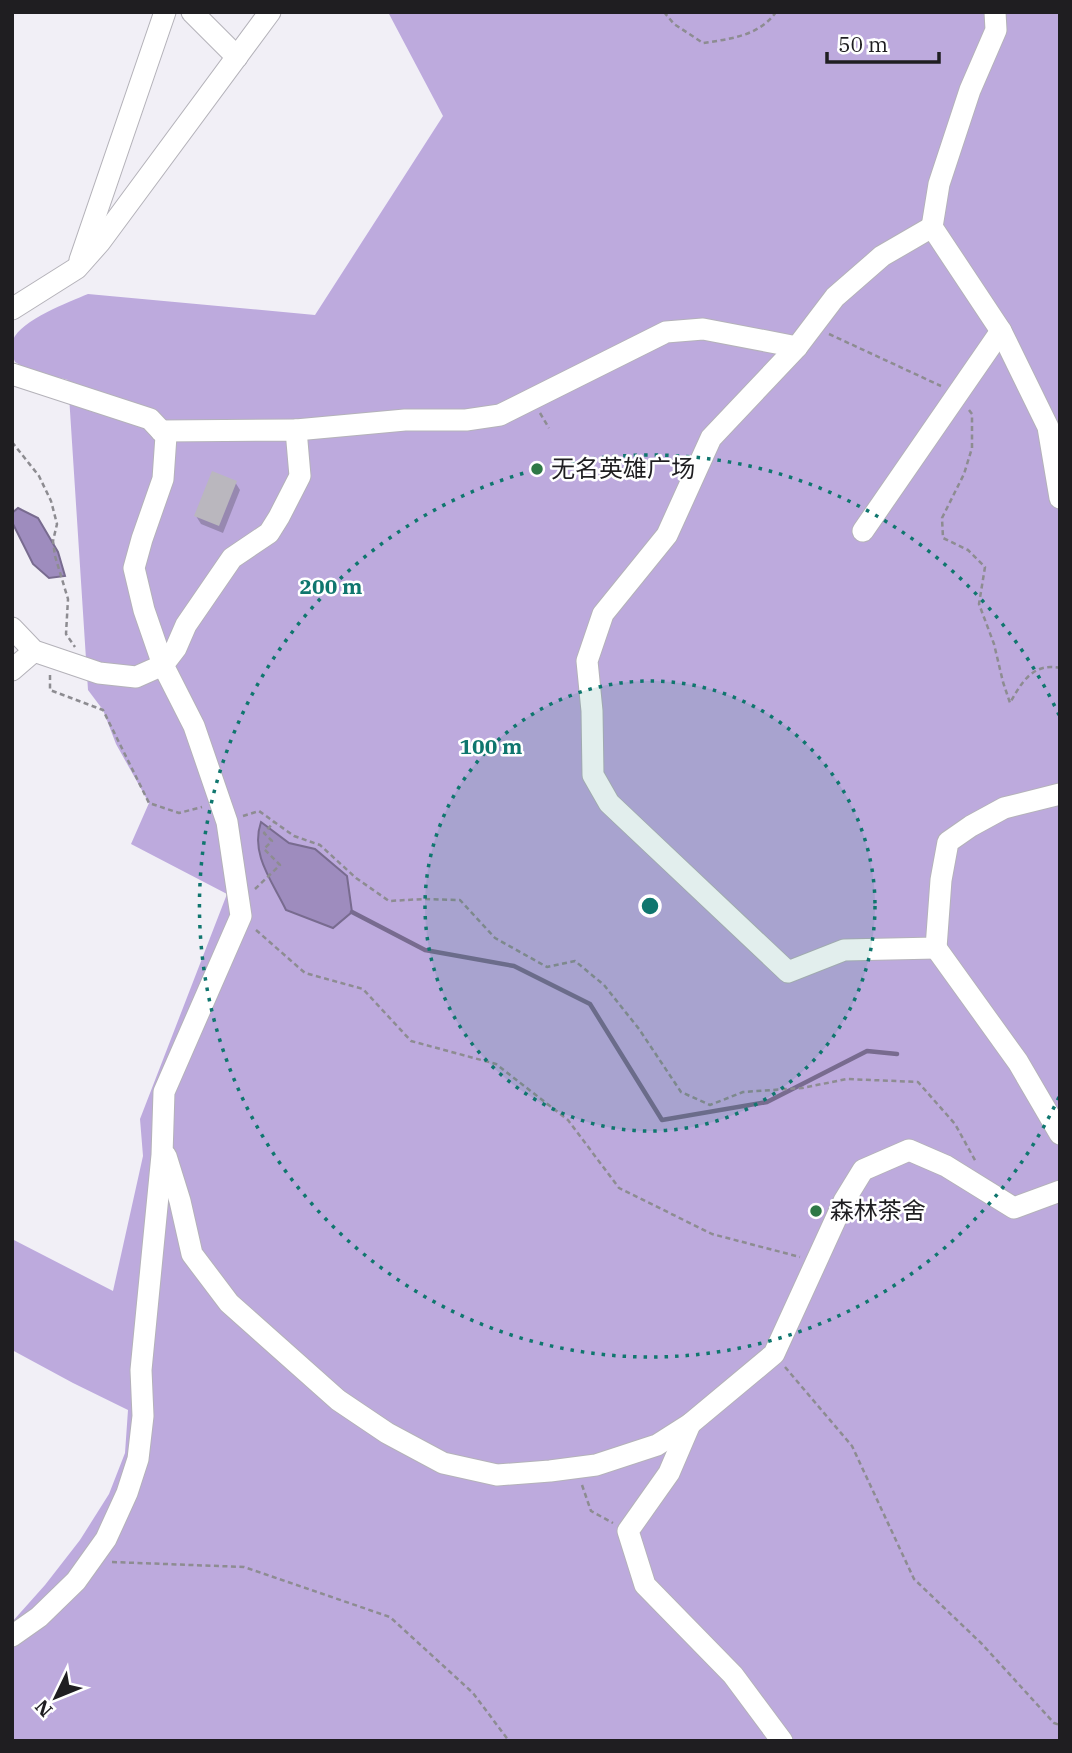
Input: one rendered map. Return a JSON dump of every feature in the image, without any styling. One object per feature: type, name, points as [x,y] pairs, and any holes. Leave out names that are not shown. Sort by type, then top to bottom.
[{"type":"lane","points":[[77,268],[165,12]]},
{"type":"lane","points":[[192,12],[237,57]]},
{"type":"lane","points":[[12,309],[77,268],[100,242],[270,12]]},
{"type":"lane","points":[[995,12],[996,30],[970,90],[939,184],[932,227],[1001,331],[1048,427],[1060,498]]},
{"type":"lane","points":[[932,227],[882,256],[835,296],[797,346],[711,438],[667,535],[603,614],[587,661],[592,712],[593,775],[609,803],[788,972],[844,950],[936,948]]},
{"type":"lane","points":[[161,431],[296,430],[500,415],[666,332],[703,329],[797,346]]},
{"type":"lane","points":[[863,531],[1001,331]]},
{"type":"lane","points":[[12,374],[150,419],[166,436],[163,479],[134,568],[144,610],[163,665],[194,726],[223,812],[241,916],[164,1091],[162,1145],[141,1370],[143,1416],[138,1459],[127,1493],[106,1539],[76,1581],[39,1617],[12,1636]]},
{"type":"lane","points":[[12,628],[41,654],[99,673],[136,677],[163,665],[176,648],[186,625],[232,558],[269,533],[279,517],[300,476],[296,430]]},
{"type":"lane","points":[[12,670],[41,654]]},
{"type":"lane","points":[[1060,794],[1004,808],[948,842],[941,880],[936,948],[1018,1062],[1060,1134]]},
{"type":"lane","points":[[162,1145],[180,1201],[192,1254],[229,1303],[338,1400],[387,1433],[443,1463],[497,1475],[596,1465],[657,1445],[690,1424],[774,1354],[844,1201],[863,1170],[909,1150],[946,1166],[1013,1208],[1060,1191]]},
{"type":"lane","points":[[690,1424],[669,1473],[628,1531],[645,1584],[733,1675],[782,1741]]},
{"type":"path","points":[[664,12],[674,24],[703,43],[743,36],[770,21],[776,12]]},
{"type":"path","points":[[813,326],[957,394],[972,414],[972,448],[964,474],[942,518],[943,538],[968,550],[985,568],[979,604],[994,644],[1010,703],[1021,684],[1037,669],[1057,666],[1060,668]]},
{"type":"path","points":[[12,442],[40,477],[51,501],[57,524],[52,541],[68,599],[66,634],[79,656],[79,666]]},
{"type":"path","points":[[41,654],[50,690],[103,710],[149,803],[179,813],[259,811],[294,836],[320,845],[356,878],[389,901],[460,900],[495,938],[547,967],[575,961],[604,985],[639,1029],[681,1092],[710,1105],[743,1092],[802,1088],[848,1079],[918,1082],[955,1124],[975,1161]]},
{"type":"path","points":[[254,889],[280,865],[264,849],[272,841],[264,833],[275,822]]},
{"type":"path","points":[[241,916],[305,973],[363,989],[411,1041],[496,1064],[568,1120],[619,1188],[712,1234],[817,1261]]},
{"type":"path","points":[[774,1354],[852,1446],[914,1579],[982,1644],[1054,1723],[1060,1725]]},
{"type":"path","points":[[582,1483],[590,1511],[628,1531]]},
{"type":"path","points":[[90,1561],[244,1567],[390,1617],[473,1693],[509,1741]]},
{"type":"shaded area","points":[[388,12],[1060,12],[1060,1741],[12,1741],[12,1622],[80,1540],[109,1494],[125,1453],[128,1410],[12,1350],[12,1239],[113,1291],[143,1156],[140,1119],[227,894],[131,844],[149,803],[116,744],[103,710],[88,690],[68,380],[29,370],[15,362],[12,343],[25,325],[88,294],[315,315],[443,116]]},
{"type":"shaded area","points":[[18,508],[38,518],[58,552],[65,576],[49,578],[33,564],[12,522],[12,513]]},
{"type":"shaded area","points":[[261,822],[289,843],[315,849],[347,876],[352,912],[333,928],[286,910],[260,856],[258,834]]},
{"type":"building","points":[[212,471],[237,481],[219,526],[194,516]]},
{"type":"waterway","points":[[352,912],[425,950],[514,966],[590,1004],[662,1120],[767,1102],[867,1051],[897,1054]]},
{"type":"place","name":"无名英雄广场","points":[[537,469]]},
{"type":"place","name":"森林茶舍","points":[[816,1211]]}]
